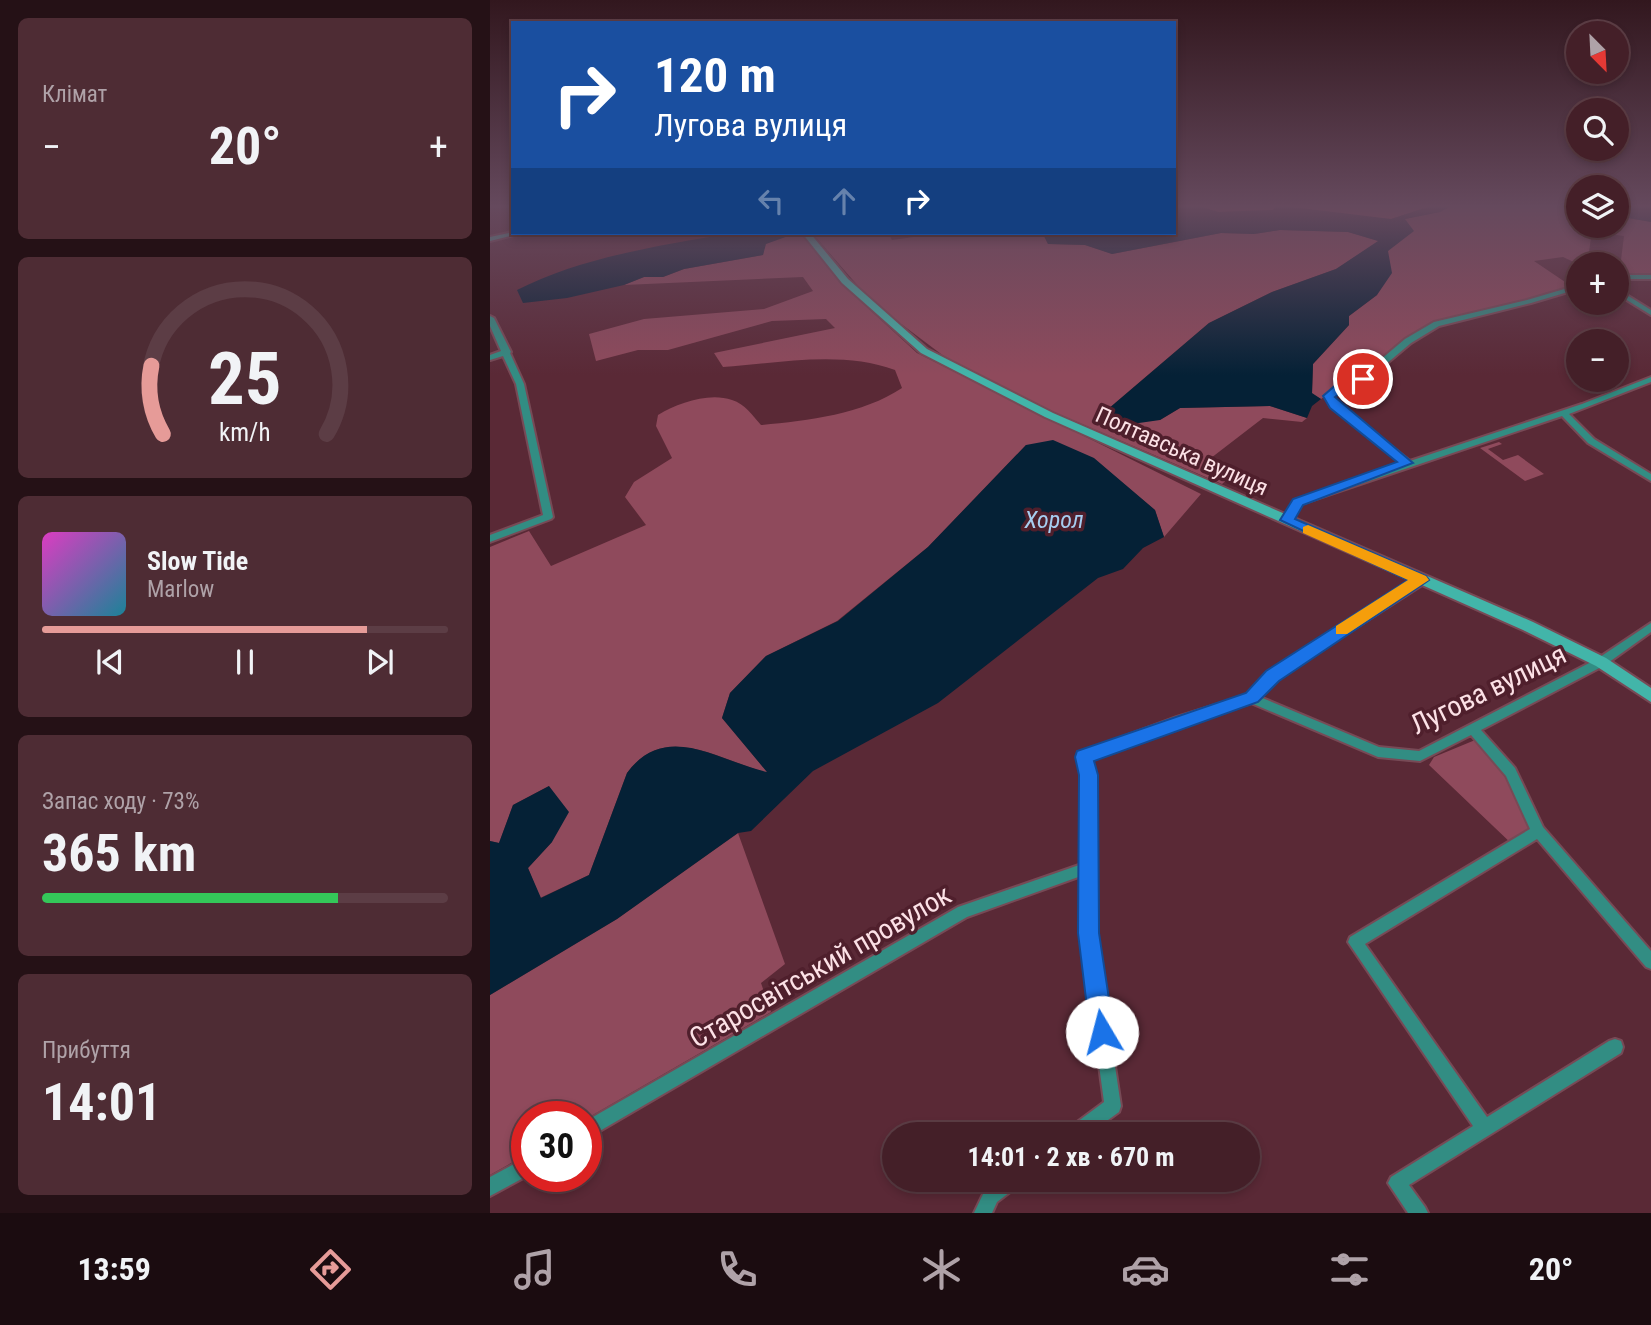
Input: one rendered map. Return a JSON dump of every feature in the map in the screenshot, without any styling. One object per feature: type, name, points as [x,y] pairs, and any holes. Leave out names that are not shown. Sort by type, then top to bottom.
[{"type":"street","name":"Полтавська вулиця","points":[[829,262],[845,281],[924,351],[1049,415],[1528,626],[1601,662],[1651,696]]},
{"type":"street","points":[[1629,277],[1651,277]]},
{"type":"street","points":[[1407,463],[1334,405],[1329,396],[1341,386],[1363,379],[1408,341],[1437,324],[1566,291]]},
{"type":"street","points":[[1629,299],[1651,313]]},
{"type":"street","points":[[490,318],[520,384],[534,438],[548,517],[490,539]]},
{"type":"street","points":[[490,358],[507,352]]},
{"type":"street","points":[[1287,520],[1298,502],[1407,463],[1563,413],[1651,379]]},
{"type":"street","points":[[1563,413],[1591,441],[1651,478]]},
{"type":"street","points":[[1091,1122],[1113,1106],[1088,933],[1089,775],[1084,757],[1252,698],[1272,676],[1421,580]]},
{"type":"street","name":"Лугова вулиця","points":[[1252,698],[1378,752],[1420,756],[1601,662],[1651,627]]},
{"type":"street","points":[[1472,730],[1511,772],[1538,831],[1651,961]]},
{"type":"street","points":[[1485,1129],[1355,942],[1538,831]]},
{"type":"street","name":"Старосвітський провулок","points":[[602,1122],[963,912],[1090,867]]},
{"type":"street","points":[[1419,1213],[1397,1183],[1615,1047]]},
{"type":"street","points":[[490,1187],[511,1175]]},
{"type":"street","points":[[983,1213],[990,1196],[996,1192]]},
{"type":"shaded area","points":[[726,262],[824,262],[843,285],[917,353],[1201,494],[1164,537],[1155,510],[1093,458],[1026,445],[928,547],[837,621],[766,656],[730,693],[722,718],[768,773],[693,749],[658,749],[642,758],[627,773],[589,875],[540,898],[528,868],[552,842],[549,786],[513,805],[499,843],[490,841],[490,547],[529,531],[551,566],[646,525],[625,497],[634,482],[672,458],[656,426],[658,415],[675,406],[704,398],[723,398],[741,404],[761,425],[834,415],[870,404],[902,388],[895,370],[875,364],[832,359],[723,367],[714,353],[835,328],[826,319],[772,321],[668,350],[638,350],[596,361],[589,334],[644,319],[764,309],[813,291],[803,277],[624,285],[644,277],[663,277],[684,269]]},
{"type":"shaded area","points":[[837,262],[1347,262],[1336,269],[1272,292],[1209,323],[1101,415],[1160,420],[1180,408],[1270,406],[1307,418],[1302,422],[1263,418],[1211,458],[1236,472],[1222,484],[1037,405],[949,360],[872,302]]},
{"type":"shaded area","points":[[1385,262],[1535,262],[1566,283],[1566,290],[1437,324],[1408,341],[1363,379],[1341,386],[1321,399],[1312,394],[1313,364],[1349,325],[1349,316],[1377,295]]},
{"type":"shaded area","points":[[1629,262],[1651,262],[1651,277],[1629,276]]},
{"type":"shaded area","points":[[1499,442],[1502,444],[1488,449],[1503,460],[1518,455],[1544,474],[1525,481],[1480,448]]},
{"type":"shaded area","points":[[1480,738],[1511,772],[1538,831],[1514,846],[1429,765],[1434,757]]},
{"type":"shaded area","points":[[738,833],[785,964],[761,983],[771,1012],[602,1110],[602,1101],[511,1101],[511,1163],[490,1175],[490,995],[617,919]]},
{"type":"water","points":[[593,262],[726,262],[684,269],[663,277],[644,277],[624,285],[567,298],[523,303],[517,290]]},
{"type":"water","points":[[1347,262],[1390,262],[1392,273],[1377,295],[1349,316],[1349,325],[1313,364],[1312,393],[1321,399],[1312,406],[1307,418],[1270,406],[1180,408],[1160,420],[1132,424],[1100,416],[1209,323],[1272,292],[1336,269]]},
{"type":"water","name":"Хорол","points":[[1053,440],[1094,458],[1155,510],[1164,537],[1143,548],[1123,569],[1098,578],[938,703],[813,771],[751,831],[738,833],[617,919],[490,995],[490,841],[499,843],[513,805],[549,786],[569,812],[552,842],[528,868],[541,898],[589,875],[627,773],[642,757],[658,749],[676,746],[693,748],[767,772],[722,718],[730,693],[766,656],[838,621],[928,547],[1026,445]]},
{"type":"slow traffic","points":[[1308,530],[1421,580],[1342,630]]},
{"type":"route","points":[[1102,1032],[1088,933],[1089,775],[1084,757],[1181,720],[1252,698],[1272,676],[1421,580],[1287,520],[1298,502],[1407,463],[1334,405],[1329,396],[1341,386],[1363,379]]}]
